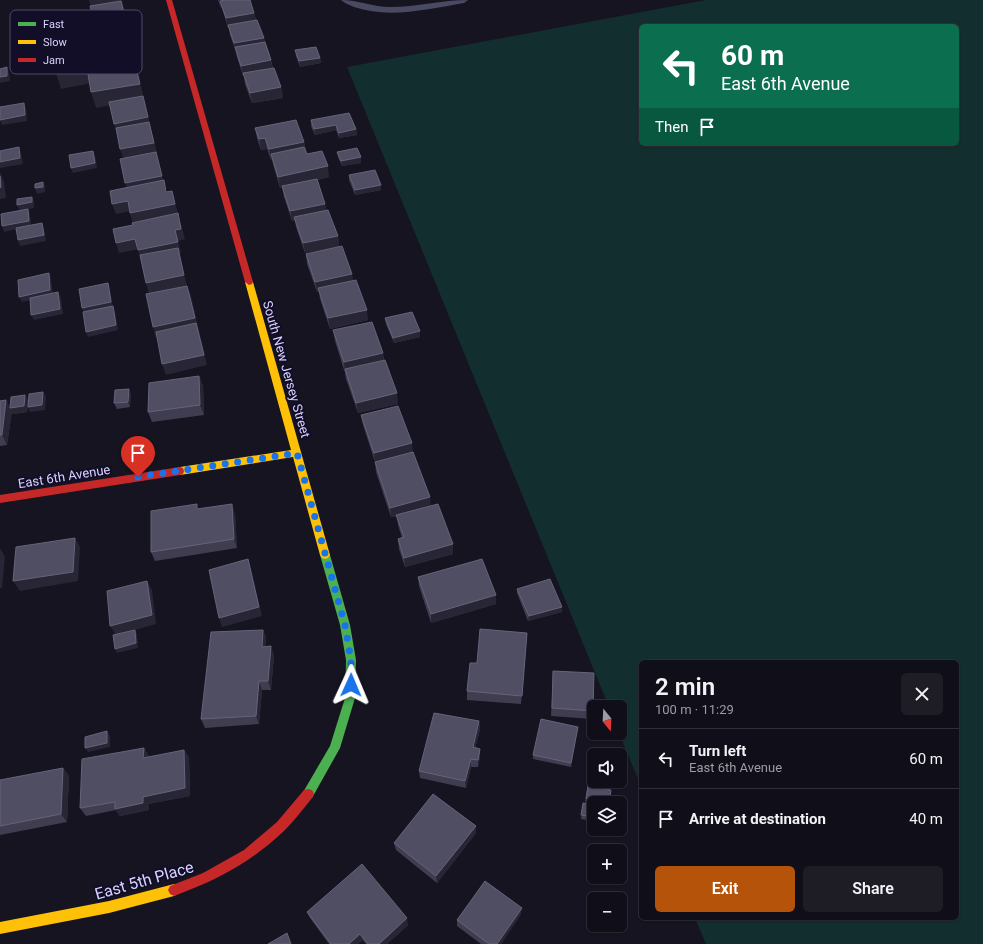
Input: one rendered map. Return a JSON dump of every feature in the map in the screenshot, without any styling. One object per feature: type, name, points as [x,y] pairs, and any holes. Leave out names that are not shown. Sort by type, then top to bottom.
[{"type":"street","name":"South New Jersey Street","points":[[169,0],[345,625],[351,660],[350,698],[335,748]]},
{"type":"street","name":"East 6th Avenue","points":[[0,499],[297,453]]},
{"type":"street","name":"East 5th Place","points":[[0,928],[164,894],[206,878],[248,854],[281,826],[310,791],[335,748]]},
{"type":"lane","points":[[345,0],[358,6],[400,11],[464,0]]},
{"type":"green space","points":[[706,0],[983,0],[983,944],[706,944],[696,920],[959,920],[959,660],[639,660],[639,781],[627,752],[627,748],[625,748],[622,740],[627,740],[627,700],[606,700],[347,67]]},
{"type":"building","points":[[250,0],[254,13],[226,18],[220,1]]},
{"type":"building","points":[[121,1],[123,10],[91,10],[90,6]]},
{"type":"building","points":[[257,20],[264,38],[234,43],[228,25]]},
{"type":"building","points":[[265,42],[271,60],[241,66],[235,47]]},
{"type":"building","points":[[316,47],[320,58],[299,61],[295,50]]},
{"type":"building","points":[[7,67],[7,76],[0,77],[0,69]]},
{"type":"building","points":[[274,68],[281,87],[250,93],[243,73]]},
{"type":"building","points":[[88,74],[138,74],[140,84],[91,92]]},
{"type":"building","points":[[143,96],[148,117],[114,124],[109,102]]},
{"type":"building","points":[[24,103],[25,115],[0,120],[0,107]]},
{"type":"building","points":[[349,113],[356,129],[339,133],[336,125],[314,129],[311,120]]},
{"type":"building","points":[[296,120],[304,142],[269,149],[265,138],[259,139],[255,128]]},
{"type":"building","points":[[149,122],[154,143],[120,149],[116,128]]},
{"type":"building","points":[[19,147],[20,158],[0,162],[0,151]]},
{"type":"building","points":[[304,147],[307,154],[322,151],[328,166],[278,177],[271,154]]},
{"type":"building","points":[[357,148],[361,157],[341,161],[337,152]]},
{"type":"building","points":[[93,151],[95,163],[71,168],[69,155]]},
{"type":"building","points":[[156,152],[162,176],[125,183],[120,159]]},
{"type":"building","points":[[375,170],[381,185],[355,190],[349,175]]},
{"type":"building","points":[[317,179],[325,204],[290,211],[282,186]]},
{"type":"building","points":[[164,180],[166,192],[172,191],[175,204],[130,213],[128,201],[112,204],[110,191]]},
{"type":"building","points":[[43,182],[43,187],[35,188],[35,184]]},
{"type":"building","points":[[32,197],[32,202],[17,205],[17,199]]},
{"type":"building","points":[[28,209],[29,221],[2,226],[1,214]]},
{"type":"building","points":[[328,210],[338,236],[303,243],[294,217]]},
{"type":"building","points":[[178,213],[181,229],[175,230],[178,242],[138,250],[135,239],[116,243],[113,229],[133,225],[132,223]]},
{"type":"building","points":[[42,223],[44,235],[18,240],[16,228]]},
{"type":"building","points":[[342,246],[352,274],[315,282],[306,254]]},
{"type":"building","points":[[178,248],[184,275],[146,283],[140,255]]},
{"type":"building","points":[[49,273],[50,290],[19,297],[18,280]]},
{"type":"building","points":[[356,280],[367,310],[328,318],[318,288]]},
{"type":"building","points":[[108,283],[111,302],[82,308],[79,289]]},
{"type":"building","points":[[187,286],[195,318],[153,327],[146,294]]},
{"type":"building","points":[[58,292],[60,309],[31,315],[30,298]]},
{"type":"building","points":[[113,306],[116,325],[86,332],[83,312]]},
{"type":"building","points":[[412,312],[420,331],[393,338],[385,318]]},
{"type":"building","points":[[372,322],[383,353],[344,362],[333,330]]},
{"type":"building","points":[[196,323],[204,355],[162,364],[156,332]]},
{"type":"building","points":[[385,360],[397,393],[356,403],[345,369]]},
{"type":"building","points":[[199,376],[200,405],[148,412],[149,383]]},
{"type":"building","points":[[129,389],[128,402],[114,403],[115,390]]},
{"type":"building","points":[[43,392],[42,405],[28,407],[29,394]]},
{"type":"building","points":[[25,395],[24,406],[10,408],[11,397]]},
{"type":"building","points":[[6,400],[2,435],[0,435],[0,401]]},
{"type":"building","points":[[398,406],[412,443],[374,453],[361,415]]},
{"type":"building","points":[[413,452],[430,497],[390,508],[375,462]]},
{"type":"building","points":[[197,504],[197,509],[232,504],[234,539],[151,552],[151,511]]},
{"type":"building","points":[[438,504],[453,544],[404,558],[398,539],[404,537],[396,515]]},
{"type":"building","points":[[75,538],[73,572],[13,581],[16,547]]},
{"type":"building","points":[[248,559],[259,607],[219,618],[209,570]]},
{"type":"building","points":[[482,559],[496,595],[431,614],[418,577]]},
{"type":"building","points":[[550,579],[562,607],[529,616],[517,589]]},
{"type":"building","points":[[147,581],[152,615],[110,626],[107,591]]},
{"type":"building","points":[[480,629],[527,633],[522,696],[467,691],[470,663],[477,663]]},
{"type":"building","points":[[135,630],[136,643],[115,649],[113,635]]},
{"type":"building","points":[[263,630],[262,647],[271,646],[268,681],[259,681],[256,716],[201,719],[211,632]]},
{"type":"building","points":[[553,671],[594,673],[593,700],[587,700],[587,711],[552,708]]},
{"type":"building","points":[[434,713],[479,721],[473,747],[480,749],[478,760],[471,759],[465,781],[419,771]]},
{"type":"building","points":[[541,719],[578,727],[571,763],[533,755]]},
{"type":"building","points":[[107,731],[107,743],[85,748],[85,737]]},
{"type":"building","points":[[144,748],[143,758],[184,750],[185,788],[143,797],[143,803],[115,809],[115,802],[80,808],[82,759]]},
{"type":"building","points":[[63,768],[61,814],[0,826],[0,780]]},
{"type":"building","points":[[588,788],[602,788],[611,790],[610,796],[587,796],[586,799]]},
{"type":"building","points":[[433,794],[476,826],[436,876],[394,843]]},
{"type":"building","points":[[583,803],[587,804],[587,816],[581,815]]},
{"type":"building","points":[[362,864],[407,918],[379,944],[368,944],[360,934],[349,944],[331,944],[307,912]]},
{"type":"building","points":[[485,881],[522,908],[497,944],[489,944],[457,920]]},
{"type":"building","points":[[287,933],[291,944],[268,944]]},
{"type":"traffic: fast","points":[[308,794],[335,748],[350,698],[351,660],[345,625],[325,555]]},
{"type":"traffic: slow","points":[[249,282],[325,555]]},
{"type":"traffic: slow","points":[[180,471],[297,453]]},
{"type":"traffic: slow","points":[[0,928],[109,907],[174,890]]},
{"type":"traffic: jam","points":[[169,0],[249,282]]},
{"type":"traffic: jam","points":[[0,499],[180,471]]},
{"type":"traffic: jam","points":[[174,890],[206,878],[248,854],[281,826],[308,794]]},
{"type":"route","points":[[138,477],[297,453],[345,625],[351,660],[351,685]]}]
